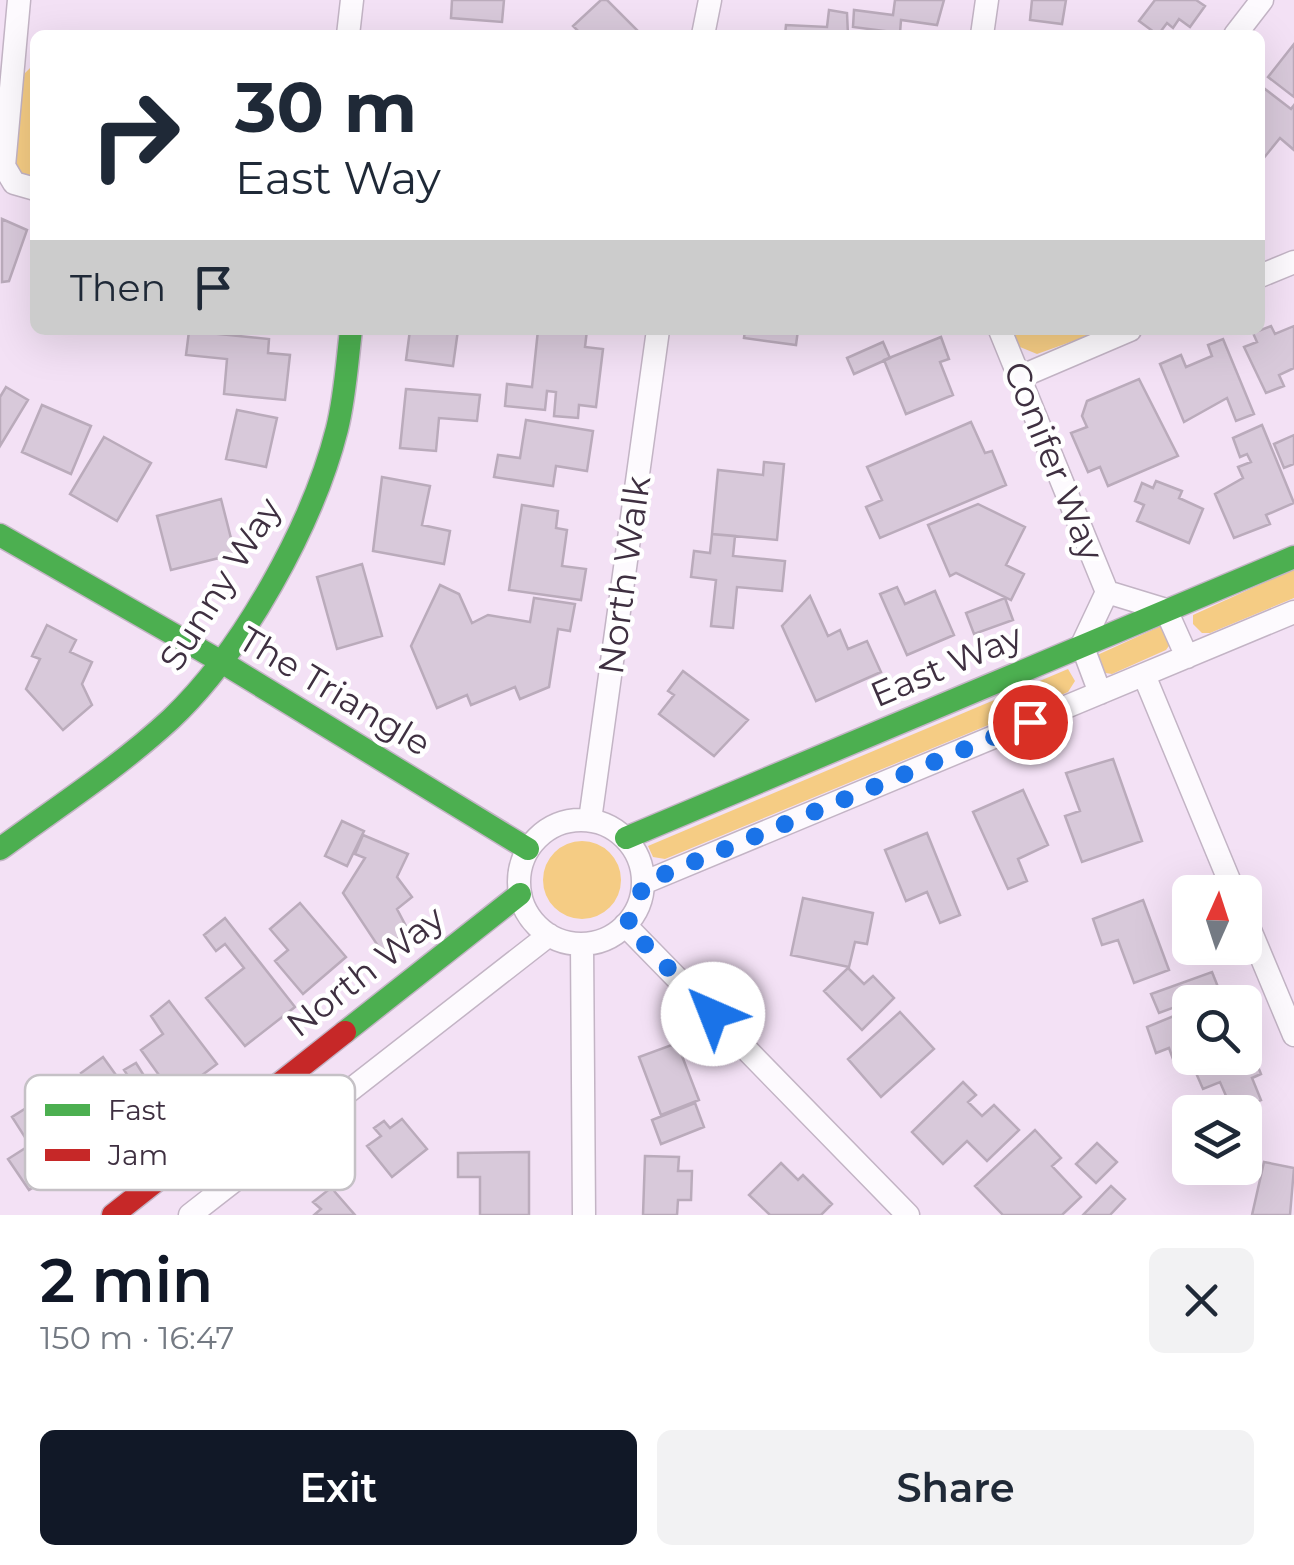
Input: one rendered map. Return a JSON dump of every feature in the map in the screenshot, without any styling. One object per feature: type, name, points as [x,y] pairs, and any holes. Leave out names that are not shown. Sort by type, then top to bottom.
[{"type":"street","points":[[19,0],[4,166],[14,183],[30,188]]},
{"type":"street","points":[[349,30],[352,0]]},
{"type":"street","points":[[704,30],[710,0]]},
{"type":"street","points":[[983,30],[987,0]]},
{"type":"street","points":[[1238,30],[1262,0]]},
{"type":"street","points":[[1265,274],[1294,262]]},
{"type":"street","name":"Sunny Way","points":[[0,849],[162,725],[191,698],[220,662],[302,522],[323,476],[337,428],[350,335]]},
{"type":"street","name":"North Walk","points":[[590,820],[657,335]]},
{"type":"street","name":"Conifer Way","points":[[1002,335],[1107,592],[1082,646]]},
{"type":"street","points":[[1020,377],[1118,335]]},
{"type":"street","name":"The Triangle","points":[[0,535],[220,662],[528,849]]},
{"type":"street","name":"East Way","points":[[626,838],[1294,557]]},
{"type":"street","name":"Conifer Way","points":[[1107,592],[1166,610]]},
{"type":"street","points":[[1166,610],[1187,657]]},
{"type":"street","points":[[643,883],[1294,612]]},
{"type":"street","points":[[1082,646],[1100,693]]},
{"type":"street","points":[[1144,675],[1227,875]]},
{"type":"street","points":[[590,820],[609,826],[626,838],[638,858],[643,883],[638,906],[626,925],[606,938],[582,944],[548,934],[526,910],[520,894],[519,871],[528,849],[544,832],[566,822],[590,820]]},
{"type":"street","name":"North Way","points":[[290,1075],[520,894]]},
{"type":"street","points":[[626,925],[908,1215]]},
{"type":"street","points":[[355,1086],[548,934]]},
{"type":"street","points":[[582,944],[584,1215]]},
{"type":"street","points":[[1262,959],[1294,1036]]},
{"type":"street","name":"North Way","points":[[113,1215],[145,1190]]},
{"type":"street","points":[[190,1215],[222,1190]]},
{"type":"shaded area","points":[[30,68],[30,179],[23,177],[14,164],[22,76]]},
{"type":"shaded area","points":[[1012,335],[1090,335],[1037,354],[1020,347]]},
{"type":"shaded area","points":[[1294,569],[1294,598],[1210,633],[1202,633],[1193,624],[1193,615]]},
{"type":"shaded area","points":[[1161,626],[1171,643],[1166,650],[1112,674],[1099,672],[1095,656]]},
{"type":"shaded area","points":[[1068,669],[1075,681],[1068,692],[665,859],[653,857],[648,846]]},
{"type":"shaded area","points":[[574,841],[590,841],[615,858],[621,880],[615,902],[604,913],[590,919],[574,919],[549,902],[543,888],[543,872],[560,847]]},
{"type":"building","points":[[452,0],[504,0],[502,22],[451,18]]},
{"type":"building","points":[[601,0],[607,0],[637,30],[577,30],[573,26]]},
{"type":"building","points":[[895,0],[944,0],[937,25],[901,20],[900,30],[853,27],[854,10],[893,15]]},
{"type":"building","points":[[1032,0],[1066,0],[1062,24],[1030,20]]},
{"type":"building","points":[[1155,0],[1196,0],[1205,6],[1190,27],[1179,19],[1173,28],[1167,23],[1162,30],[1151,30],[1139,21]]},
{"type":"building","points":[[829,10],[847,13],[848,30],[786,30],[786,25],[827,27]]},
{"type":"building","points":[[1294,44],[1294,97],[1268,77]]},
{"type":"building","points":[[1265,89],[1291,109],[1294,105],[1294,150],[1280,138],[1265,157]]},
{"type":"building","points":[[2,219],[27,230],[9,281],[2,282]]},
{"type":"building","points":[[1271,326],[1275,334],[1294,326],[1294,368],[1279,375],[1284,386],[1266,393],[1244,347],[1257,342],[1254,335],[1265,335],[1265,328]]},
{"type":"building","points":[[188,335],[269,339],[268,353],[290,355],[285,400],[224,394],[227,359],[186,355]]},
{"type":"building","points":[[409,335],[457,335],[453,366],[406,360]]},
{"type":"building","points":[[537,335],[586,335],[585,347],[603,349],[596,407],[579,405],[578,418],[554,416],[556,392],[547,391],[545,410],[505,406],[507,384],[532,387]]},
{"type":"building","points":[[744,335],[797,335],[796,345],[744,338]]},
{"type":"building","points":[[941,337],[949,359],[940,362],[953,395],[906,414],[884,360]]},
{"type":"building","points":[[1223,339],[1254,414],[1236,421],[1227,398],[1184,422],[1160,364],[1181,355],[1186,367],[1212,356],[1208,345]]},
{"type":"building","points":[[883,342],[890,358],[854,374],[847,358]]},
{"type":"building","points":[[1139,379],[1178,456],[1108,486],[1100,467],[1088,472],[1071,433],[1087,427],[1082,416],[1087,401]]},
{"type":"building","points":[[6,387],[28,400],[0,446],[0,397]]},
{"type":"building","points":[[406,389],[480,395],[477,421],[439,418],[436,451],[400,448]]},
{"type":"building","points":[[42,405],[91,426],[71,474],[22,452]]},
{"type":"building","points":[[237,410],[277,418],[266,467],[226,459]]},
{"type":"building","points":[[526,420],[593,431],[587,471],[556,466],[553,486],[494,477],[498,455],[520,458]]},
{"type":"building","points":[[971,422],[985,453],[992,451],[1006,485],[880,538],[866,507],[882,500],[867,467]]},
{"type":"building","points":[[1262,425],[1294,503],[1266,515],[1270,524],[1234,538],[1215,494],[1243,478],[1238,467],[1251,462],[1247,454],[1240,457],[1233,438]]},
{"type":"building","points":[[1294,435],[1294,464],[1284,468],[1274,444]]},
{"type":"building","points":[[104,437],[151,463],[117,521],[70,494]]},
{"type":"building","points":[[764,462],[784,464],[777,540],[712,534],[718,470],[763,475]]},
{"type":"building","points":[[382,477],[430,486],[422,525],[450,531],[444,564],[373,551]]},
{"type":"building","points":[[1156,481],[1182,491],[1179,498],[1203,509],[1189,543],[1137,521],[1144,505],[1135,501],[1142,483],[1153,488]]},
{"type":"building","points":[[221,499],[235,554],[171,570],[157,516]]},
{"type":"building","points":[[978,504],[1025,527],[1006,565],[1024,574],[1011,600],[956,573],[950,576],[928,525]]},
{"type":"building","points":[[522,505],[558,511],[556,528],[567,530],[562,566],[586,569],[581,600],[509,590]]},
{"type":"building","points":[[712,534],[735,536],[733,556],[785,561],[782,591],[737,587],[733,628],[711,626],[716,580],[691,577],[694,551],[710,553]]},
{"type":"building","points":[[362,564],[382,636],[337,649],[317,577]]},
{"type":"building","points":[[440,585],[459,594],[472,623],[488,615],[530,622],[534,598],[575,604],[570,631],[558,629],[549,687],[520,699],[515,687],[471,705],[467,695],[437,708],[411,646]]},
{"type":"building","points":[[897,587],[905,604],[935,591],[954,635],[907,655],[880,594]]},
{"type":"building","points":[[810,596],[828,636],[840,630],[848,649],[867,641],[881,672],[816,701],[782,626]]},
{"type":"building","points":[[1005,598],[1013,620],[974,634],[966,613]]},
{"type":"building","points":[[47,625],[76,640],[70,652],[92,662],[82,684],[92,705],[63,730],[26,689],[40,659],[32,656]]},
{"type":"building","points":[[683,671],[748,720],[714,756],[659,714],[674,695],[668,691]]},
{"type":"building","points":[[1113,759],[1142,841],[1082,862],[1065,816],[1080,811],[1066,773]]},
{"type":"building","points":[[1023,790],[1048,845],[1018,859],[1027,881],[1008,889],[973,812]]},
{"type":"building","points":[[342,821],[364,831],[347,866],[325,856]]},
{"type":"building","points":[[927,833],[960,915],[940,923],[927,892],[906,901],[885,850]]},
{"type":"building","points":[[363,835],[408,854],[397,877],[412,897],[397,909],[408,930],[382,952],[343,893],[365,858],[355,854]]},
{"type":"building","points":[[803,898],[873,913],[867,944],[855,942],[849,967],[791,955]]},
{"type":"building","points":[[1143,900],[1169,970],[1134,983],[1118,940],[1102,945],[1093,919]]},
{"type":"building","points":[[300,903],[346,957],[303,994],[275,961],[288,950],[270,929]]},
{"type":"building","points":[[225,918],[295,1007],[245,1046],[206,998],[244,968],[225,944],[216,951],[204,935]]},
{"type":"building","points":[[848,968],[864,984],[873,976],[894,998],[862,1030],[824,991]]},
{"type":"building","points":[[1212,972],[1217,985],[1176,985]]},
{"type":"building","points":[[1172,986],[1172,1008],[1159,1013],[1151,994]]},
{"type":"building","points":[[169,1001],[217,1064],[202,1075],[159,1075],[141,1050],[163,1034],[151,1016]]},
{"type":"building","points":[[900,1012],[934,1049],[881,1097],[848,1059]]},
{"type":"building","points":[[1172,1017],[1172,1056],[1169,1048],[1156,1053],[1147,1027]]},
{"type":"building","points":[[677,1043],[699,1100],[661,1115],[639,1057]]},
{"type":"building","points":[[103,1057],[116,1075],[82,1075]]},
{"type":"building","points":[[136,1063],[144,1075],[127,1075],[124,1070]]},
{"type":"building","points":[[1197,1075],[1259,1075],[1252,1078],[1259,1095],[1226,1095],[1220,1082],[1203,1089]]},
{"type":"building","points":[[963,1082],[976,1095],[968,1102],[982,1116],[994,1105],[1019,1130],[987,1161],[967,1141],[943,1164],[912,1132]]},
{"type":"building","points":[[695,1103],[704,1127],[661,1144],[652,1120]]},
{"type":"building","points":[[25,1109],[25,1137],[12,1117]]},
{"type":"building","points":[[402,1119],[427,1149],[392,1177],[367,1146],[381,1136],[374,1128],[384,1121],[390,1128]]},
{"type":"building","points":[[1035,1130],[1061,1158],[1052,1166],[1081,1197],[1062,1215],[1003,1215],[975,1186]]},
{"type":"building","points":[[1097,1143],[1117,1162],[1096,1183],[1076,1164]]},
{"type":"building","points":[[25,1148],[25,1184],[8,1159]]},
{"type":"building","points":[[529,1152],[529,1215],[480,1215],[480,1177],[458,1177],[458,1153]]},
{"type":"building","points":[[645,1156],[679,1157],[678,1171],[692,1171],[691,1200],[678,1200],[677,1215],[643,1215]]},
{"type":"building","points":[[1264,1162],[1294,1168],[1290,1215],[1252,1215],[1259,1185],[1262,1185]]},
{"type":"building","points":[[781,1163],[798,1180],[803,1175],[832,1204],[821,1215],[770,1215],[749,1195]]},
{"type":"building","points":[[1111,1186],[1125,1199],[1110,1215],[1083,1215]]},
{"type":"building","points":[[334,1190],[355,1215],[314,1215],[321,1209],[313,1202]]},
{"type":"traffic: fast","points":[[0,849],[109,771],[171,719],[198,691],[249,622],[293,545],[326,466],[342,405],[350,335]]},
{"type":"traffic: fast","points":[[0,535],[220,661],[528,849]]},
{"type":"traffic: fast","points":[[626,838],[1294,557]]},
{"type":"traffic: fast","points":[[345,1032],[520,894]]},
{"type":"traffic: jam","points":[[290,1075],[345,1032]]},
{"type":"traffic: jam","points":[[113,1215],[145,1190]]},
{"type":"route","points":[[713,1014],[626,925],[638,906],[643,883],[1030,722]]}]
